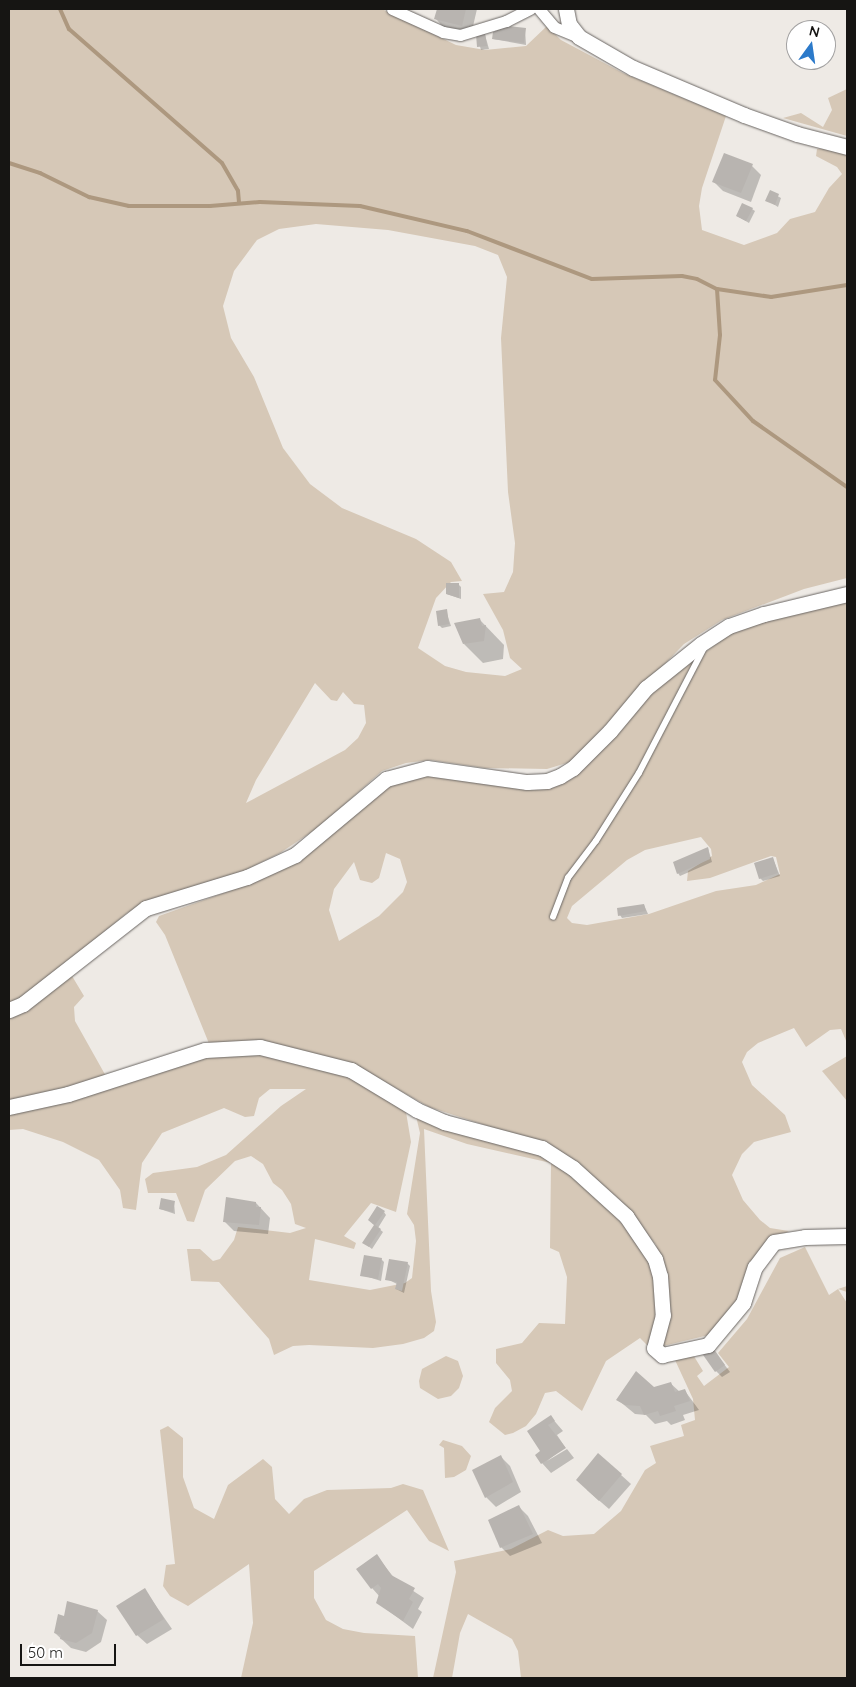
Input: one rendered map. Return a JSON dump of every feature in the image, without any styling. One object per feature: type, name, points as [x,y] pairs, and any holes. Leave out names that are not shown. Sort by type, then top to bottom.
[{"type":"main road","points":[[566,9],[569,24],[579,37],[634,68],[739,113],[797,134],[847,147]]},
{"type":"main road","points":[[9,1010],[23,1004],[146,908],[247,877],[295,855],[316,841],[379,784],[395,775],[427,768],[537,782],[567,773],[610,731],[646,688],[708,639],[729,626],[764,614],[847,594]]},
{"type":"main road","points":[[9,1107],[68,1094],[205,1050],[260,1047],[352,1070],[417,1110],[444,1122],[542,1148],[573,1168],[626,1216],[655,1259],[660,1276],[663,1315],[654,1348],[662,1355],[708,1345],[744,1303],[755,1268],[774,1242],[805,1237],[847,1236]]},
{"type":"street","points":[[392,9],[443,32],[460,35],[506,21],[530,9]]},
{"type":"street","points":[[538,9],[554,27],[579,37]]},
{"type":"lane","points":[[553,917],[568,878],[596,841],[639,772],[708,639]]},
{"type":"shaded area","points":[[9,9],[382,9],[456,45],[485,50],[526,46],[547,26],[561,40],[623,73],[726,116],[702,188],[699,206],[702,230],[744,245],[777,233],[790,219],[815,212],[829,188],[842,174],[837,167],[816,156],[817,149],[828,148],[847,153],[847,578],[804,589],[722,620],[684,644],[570,762],[547,769],[485,768],[430,760],[406,763],[382,771],[319,827],[280,853],[244,871],[159,897],[127,913],[34,991],[9,1003]],"holes":[[[316,224],[388,230],[475,246],[498,255],[507,277],[501,338],[508,492],[515,543],[513,572],[504,592],[483,594],[503,630],[510,658],[522,669],[505,676],[466,672],[445,666],[418,648],[436,598],[451,582],[462,581],[451,562],[416,539],[342,508],[310,484],[283,448],[254,377],[231,338],[223,306],[234,271],[257,240],[279,229]],[[315,683],[331,700],[337,701],[343,692],[354,704],[364,705],[366,723],[358,738],[345,750],[246,803],[256,780]]]},
{"type":"shaded area","points":[[847,89],[847,136],[783,118],[801,113],[823,127],[832,110],[828,98]]},
{"type":"shaded area","points":[[847,601],[847,1043],[841,1029],[830,1030],[806,1047],[794,1028],[758,1043],[747,1052],[742,1062],[752,1085],[785,1115],[791,1132],[754,1142],[742,1154],[732,1175],[743,1200],[760,1220],[770,1228],[789,1231],[772,1240],[747,1287],[709,1335],[663,1346],[667,1285],[656,1245],[620,1200],[581,1166],[500,1130],[429,1107],[362,1069],[210,1046],[165,935],[156,922],[159,916],[249,884],[299,861],[390,785],[427,775],[526,789],[549,787],[563,782],[577,773],[651,693],[732,632],[766,620]],"holes":[[[701,837],[711,849],[712,856],[688,871],[687,881],[710,878],[771,856],[776,857],[780,874],[756,885],[716,891],[649,914],[587,925],[572,923],[567,918],[572,906],[627,860],[645,850]],[[386,853],[400,859],[407,882],[403,892],[379,916],[339,941],[329,910],[334,889],[354,862],[360,880],[372,883],[379,878]]]},
{"type":"shaded area","points":[[72,976],[84,996],[74,1007],[75,1021],[107,1078],[9,1103],[9,1014]]},
{"type":"shaded area","points":[[255,1051],[355,1077],[405,1106],[411,1142],[396,1212],[371,1203],[344,1236],[356,1243],[354,1249],[315,1239],[309,1280],[370,1290],[405,1283],[412,1278],[416,1241],[414,1225],[407,1214],[420,1133],[415,1112],[542,1151],[614,1212],[655,1271],[657,1329],[647,1345],[640,1338],[606,1361],[582,1411],[556,1391],[545,1393],[536,1414],[526,1426],[513,1433],[505,1435],[489,1422],[495,1408],[512,1391],[510,1380],[496,1363],[496,1349],[522,1343],[539,1323],[565,1324],[567,1277],[559,1252],[550,1248],[551,1163],[467,1144],[424,1129],[431,1291],[436,1322],[434,1331],[424,1338],[403,1344],[373,1348],[293,1346],[274,1355],[269,1339],[219,1282],[191,1281],[187,1249],[200,1249],[213,1261],[220,1259],[234,1240],[238,1227],[290,1233],[306,1228],[295,1224],[291,1204],[282,1190],[273,1183],[263,1164],[251,1156],[235,1161],[205,1190],[194,1222],[187,1221],[176,1193],[148,1193],[145,1179],[153,1173],[197,1167],[226,1155],[281,1106],[306,1089],[270,1089],[259,1098],[254,1116],[245,1117],[224,1108],[162,1133],[142,1163],[136,1210],[123,1208],[120,1190],[99,1160],[63,1142],[23,1129],[9,1130],[9,1111],[183,1062]]},
{"type":"shaded area","points":[[847,1056],[847,1101],[822,1071]]},
{"type":"shaded area","points":[[805,1247],[829,1295],[838,1289],[847,1303],[847,1678],[521,1678],[518,1651],[512,1639],[468,1614],[460,1633],[452,1678],[433,1678],[456,1572],[454,1561],[511,1549],[548,1530],[563,1536],[594,1534],[621,1511],[645,1470],[656,1463],[650,1446],[684,1436],[681,1425],[695,1420],[693,1399],[675,1360],[692,1353],[703,1371],[697,1376],[704,1386],[729,1367],[718,1353],[747,1319],[780,1258]]},
{"type":"shaded area","points":[[847,1286],[847,1292],[838,1289]]},
{"type":"shaded area","points":[[446,1356],[458,1361],[463,1376],[459,1388],[451,1396],[438,1399],[420,1388],[419,1381],[422,1369]]},
{"type":"shaded area","points":[[168,1426],[183,1438],[183,1477],[194,1508],[214,1519],[228,1485],[263,1459],[272,1467],[275,1499],[289,1514],[304,1499],[327,1490],[391,1488],[403,1484],[423,1490],[449,1551],[429,1541],[407,1510],[314,1571],[314,1598],[326,1620],[343,1629],[364,1633],[415,1636],[418,1678],[241,1678],[253,1623],[249,1564],[188,1606],[170,1596],[163,1586],[166,1565],[175,1564],[160,1430]]},
{"type":"shaded area","points":[[443,1440],[462,1446],[471,1456],[466,1470],[454,1477],[445,1478],[444,1448],[439,1445]]},
{"type":"building","points":[[437,9],[466,9],[462,26],[434,19]]},
{"type":"building","points":[[507,26],[526,28],[524,43],[492,39],[493,32]]},
{"type":"building","points":[[485,33],[487,46],[477,47],[476,34]]},
{"type":"building","points":[[724,153],[753,164],[741,193],[712,182]]},
{"type":"building","points":[[770,190],[779,194],[775,205],[765,201]]},
{"type":"building","points":[[742,203],[753,208],[746,221],[736,216]]},
{"type":"building","points":[[446,583],[459,583],[459,598],[446,594]]},
{"type":"building","points":[[447,609],[449,624],[438,626],[436,611]]},
{"type":"building","points":[[480,618],[482,626],[486,625],[484,641],[463,644],[454,623]]},
{"type":"building","points":[[708,847],[710,859],[677,874],[673,862]]},
{"type":"building","points":[[773,857],[778,873],[759,879],[754,863]]},
{"type":"building","points":[[644,904],[646,911],[618,916],[617,908]]},
{"type":"building","points":[[226,1197],[256,1202],[256,1207],[261,1207],[259,1225],[223,1222]]},
{"type":"building","points":[[161,1198],[175,1201],[173,1212],[159,1209]]},
{"type":"building","points":[[377,1206],[385,1211],[375,1225],[381,1229],[369,1247],[362,1243],[374,1225],[368,1220]]},
{"type":"building","points":[[364,1255],[382,1258],[378,1279],[360,1276]]},
{"type":"building","points":[[389,1259],[408,1262],[402,1291],[395,1289],[397,1282],[385,1280]]},
{"type":"building","points":[[711,1345],[725,1365],[715,1372],[701,1352]]},
{"type":"building","points":[[636,1371],[654,1387],[671,1382],[675,1392],[685,1389],[690,1401],[674,1406],[676,1411],[660,1416],[658,1411],[644,1415],[640,1406],[625,1405],[616,1400]]},
{"type":"building","points":[[551,1415],[555,1421],[548,1425],[566,1448],[541,1464],[535,1455],[540,1451],[527,1431]]},
{"type":"building","points":[[598,1453],[622,1474],[599,1501],[576,1480]]},
{"type":"building","points":[[501,1455],[513,1482],[485,1498],[472,1470]]},
{"type":"building","points":[[519,1505],[533,1534],[500,1548],[488,1520]]},
{"type":"building","points":[[377,1554],[391,1575],[415,1588],[409,1599],[413,1602],[403,1621],[376,1603],[381,1588],[378,1584],[371,1589],[356,1569]]},
{"type":"building","points":[[145,1588],[164,1619],[136,1636],[116,1606]]},
{"type":"building","points":[[67,1601],[98,1610],[92,1633],[76,1643],[60,1639],[61,1635],[54,1633],[58,1614],[64,1616]]},
{"type":"waterway","points":[[60,9],[69,29],[222,163],[238,191],[239,203]]},
{"type":"waterway","points":[[9,163],[40,173],[89,197],[129,206],[210,206],[260,202],[360,206],[467,231],[592,279],[682,276],[697,279],[717,289],[720,335],[715,380],[753,421],[847,487]]},
{"type":"waterway","points":[[717,289],[771,297],[847,285]]}]
